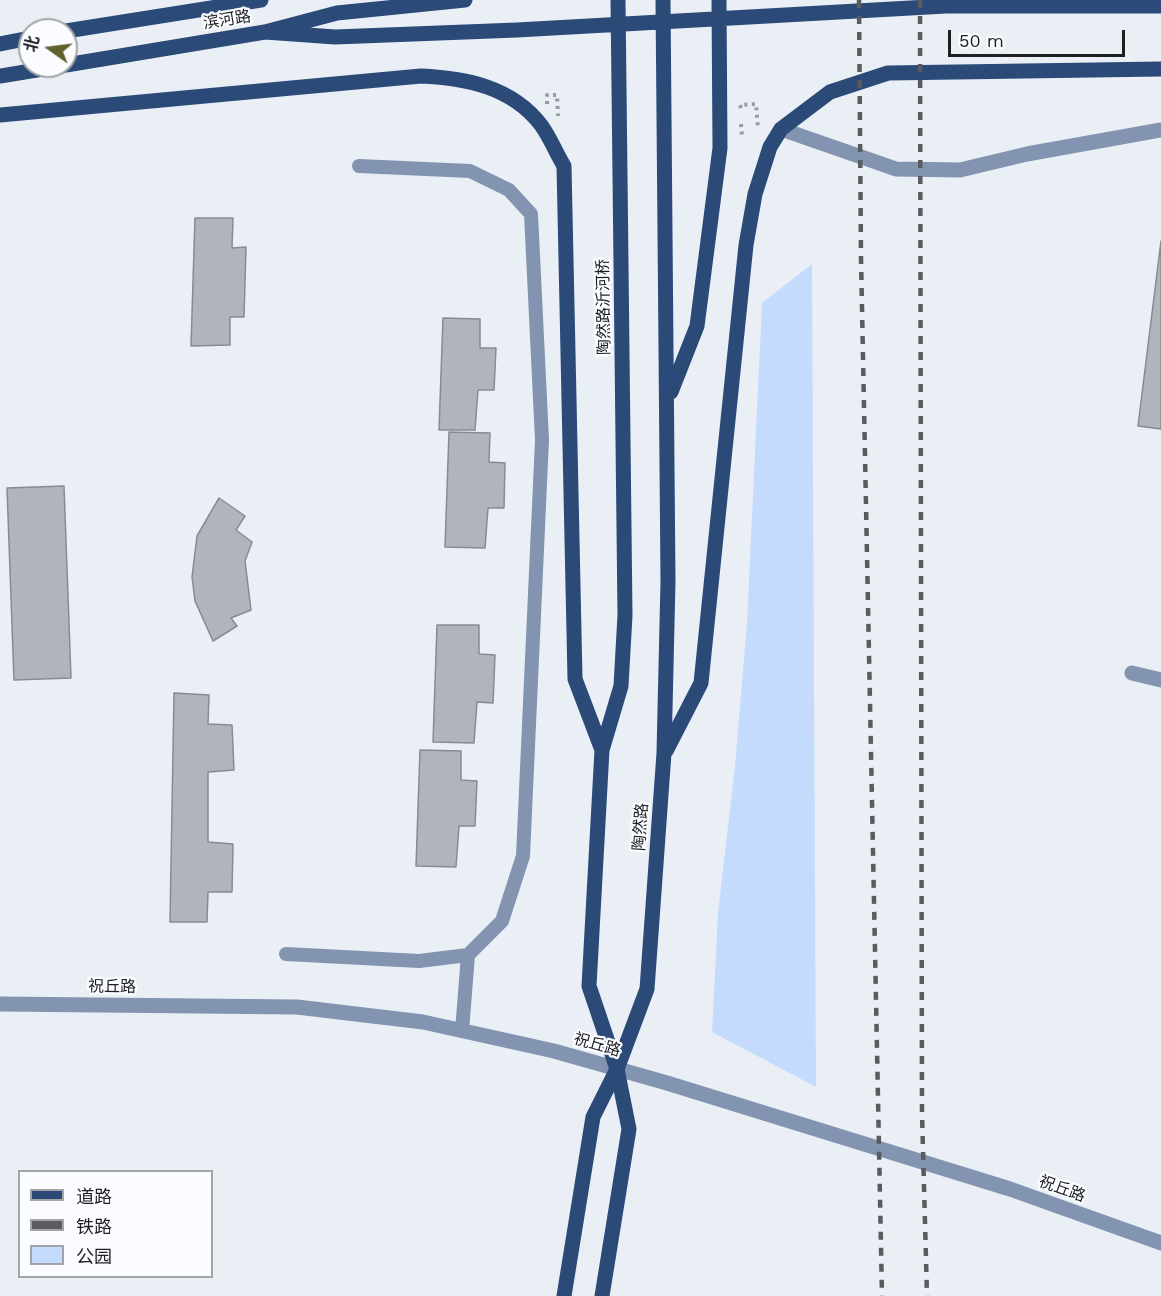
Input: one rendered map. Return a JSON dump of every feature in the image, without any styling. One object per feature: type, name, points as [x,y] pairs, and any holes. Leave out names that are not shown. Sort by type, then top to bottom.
[{"type":"main road","name":"滨河路","points":[[78,29],[261,0]]},
{"type":"main road","name":"滨河路","points":[[78,63],[265,33],[337,13],[465,0]]},
{"type":"main road","name":"陶然路沂河桥","points":[[602,750],[621,686],[626,615],[618,0]]},
{"type":"main road","points":[[663,0],[668,400]]},
{"type":"main road","points":[[668,400],[697,326],[720,148],[719,0]]},
{"type":"main road","points":[[265,33],[335,37],[506,31],[946,6],[1161,6]]},
{"type":"main road","points":[[0,44],[18,40]]},
{"type":"main road","points":[[664,753],[701,683],[747,245],[755,194],[770,147],[781,129],[830,92],[888,73],[1161,69]]},
{"type":"main road","points":[[0,76],[18,73]]},
{"type":"main road","points":[[0,115],[421,76],[453,77],[483,83],[514,100],[541,124],[564,166],[575,679],[602,750],[589,986],[617,1070],[629,1129],[602,1296]]},
{"type":"main road","name":"陶然路","points":[[564,1296],[593,1117],[617,1070],[647,989],[664,753],[668,581],[668,400]]},
{"type":"street","points":[[781,129],[896,169],[960,170],[1027,154],[1161,130]]},
{"type":"street","points":[[1132,673],[1161,680]]},
{"type":"street","name":"祝丘路","points":[[0,1004],[297,1007],[359,1012],[462,1031],[554,1051],[617,1070],[998,1186],[1161,1243]]},
{"type":"lane","points":[[286,954],[419,960],[468,955],[502,921],[523,856],[542,440],[531,214],[509,190],[470,171],[359,166]]},
{"type":"lane","points":[[462,1031],[468,955]]},
{"type":"path","points":[[548,111],[547,95],[557,95],[558,120]]},
{"type":"path","points":[[742,136],[740,105],[756,104],[758,133]]},
{"type":"green space","points":[[812,264],[816,1087],[712,1032],[718,913],[735,766],[747,623],[762,303]]},
{"type":"building","points":[[195,218],[233,218],[232,248],[246,247],[244,317],[230,317],[230,345],[191,346]]},
{"type":"building","points":[[1161,241],[1161,429],[1138,426]]},
{"type":"building","points":[[443,318],[480,319],[480,348],[496,348],[494,390],[478,390],[475,430],[439,430]]},
{"type":"building","points":[[449,432],[490,433],[489,462],[505,463],[504,508],[488,508],[485,548],[445,547]]},
{"type":"building","points":[[64,486],[71,678],[14,680],[7,488]]},
{"type":"building","points":[[219,498],[245,516],[236,530],[252,542],[245,561],[251,610],[231,618],[237,626],[213,641],[195,601],[192,577],[197,536]]},
{"type":"building","points":[[437,625],[479,625],[479,654],[495,655],[493,703],[477,702],[474,743],[433,742]]},
{"type":"building","points":[[174,693],[209,695],[208,724],[232,725],[234,770],[208,772],[208,842],[233,844],[232,892],[208,892],[207,922],[170,922]]},
{"type":"building","points":[[420,750],[461,751],[461,780],[477,781],[475,826],[459,826],[456,867],[416,866]]},
{"type":"railway","points":[[859,0],[861,258],[882,1296]]},
{"type":"railway","points":[[920,0],[922,1113],[927,1296]]}]
